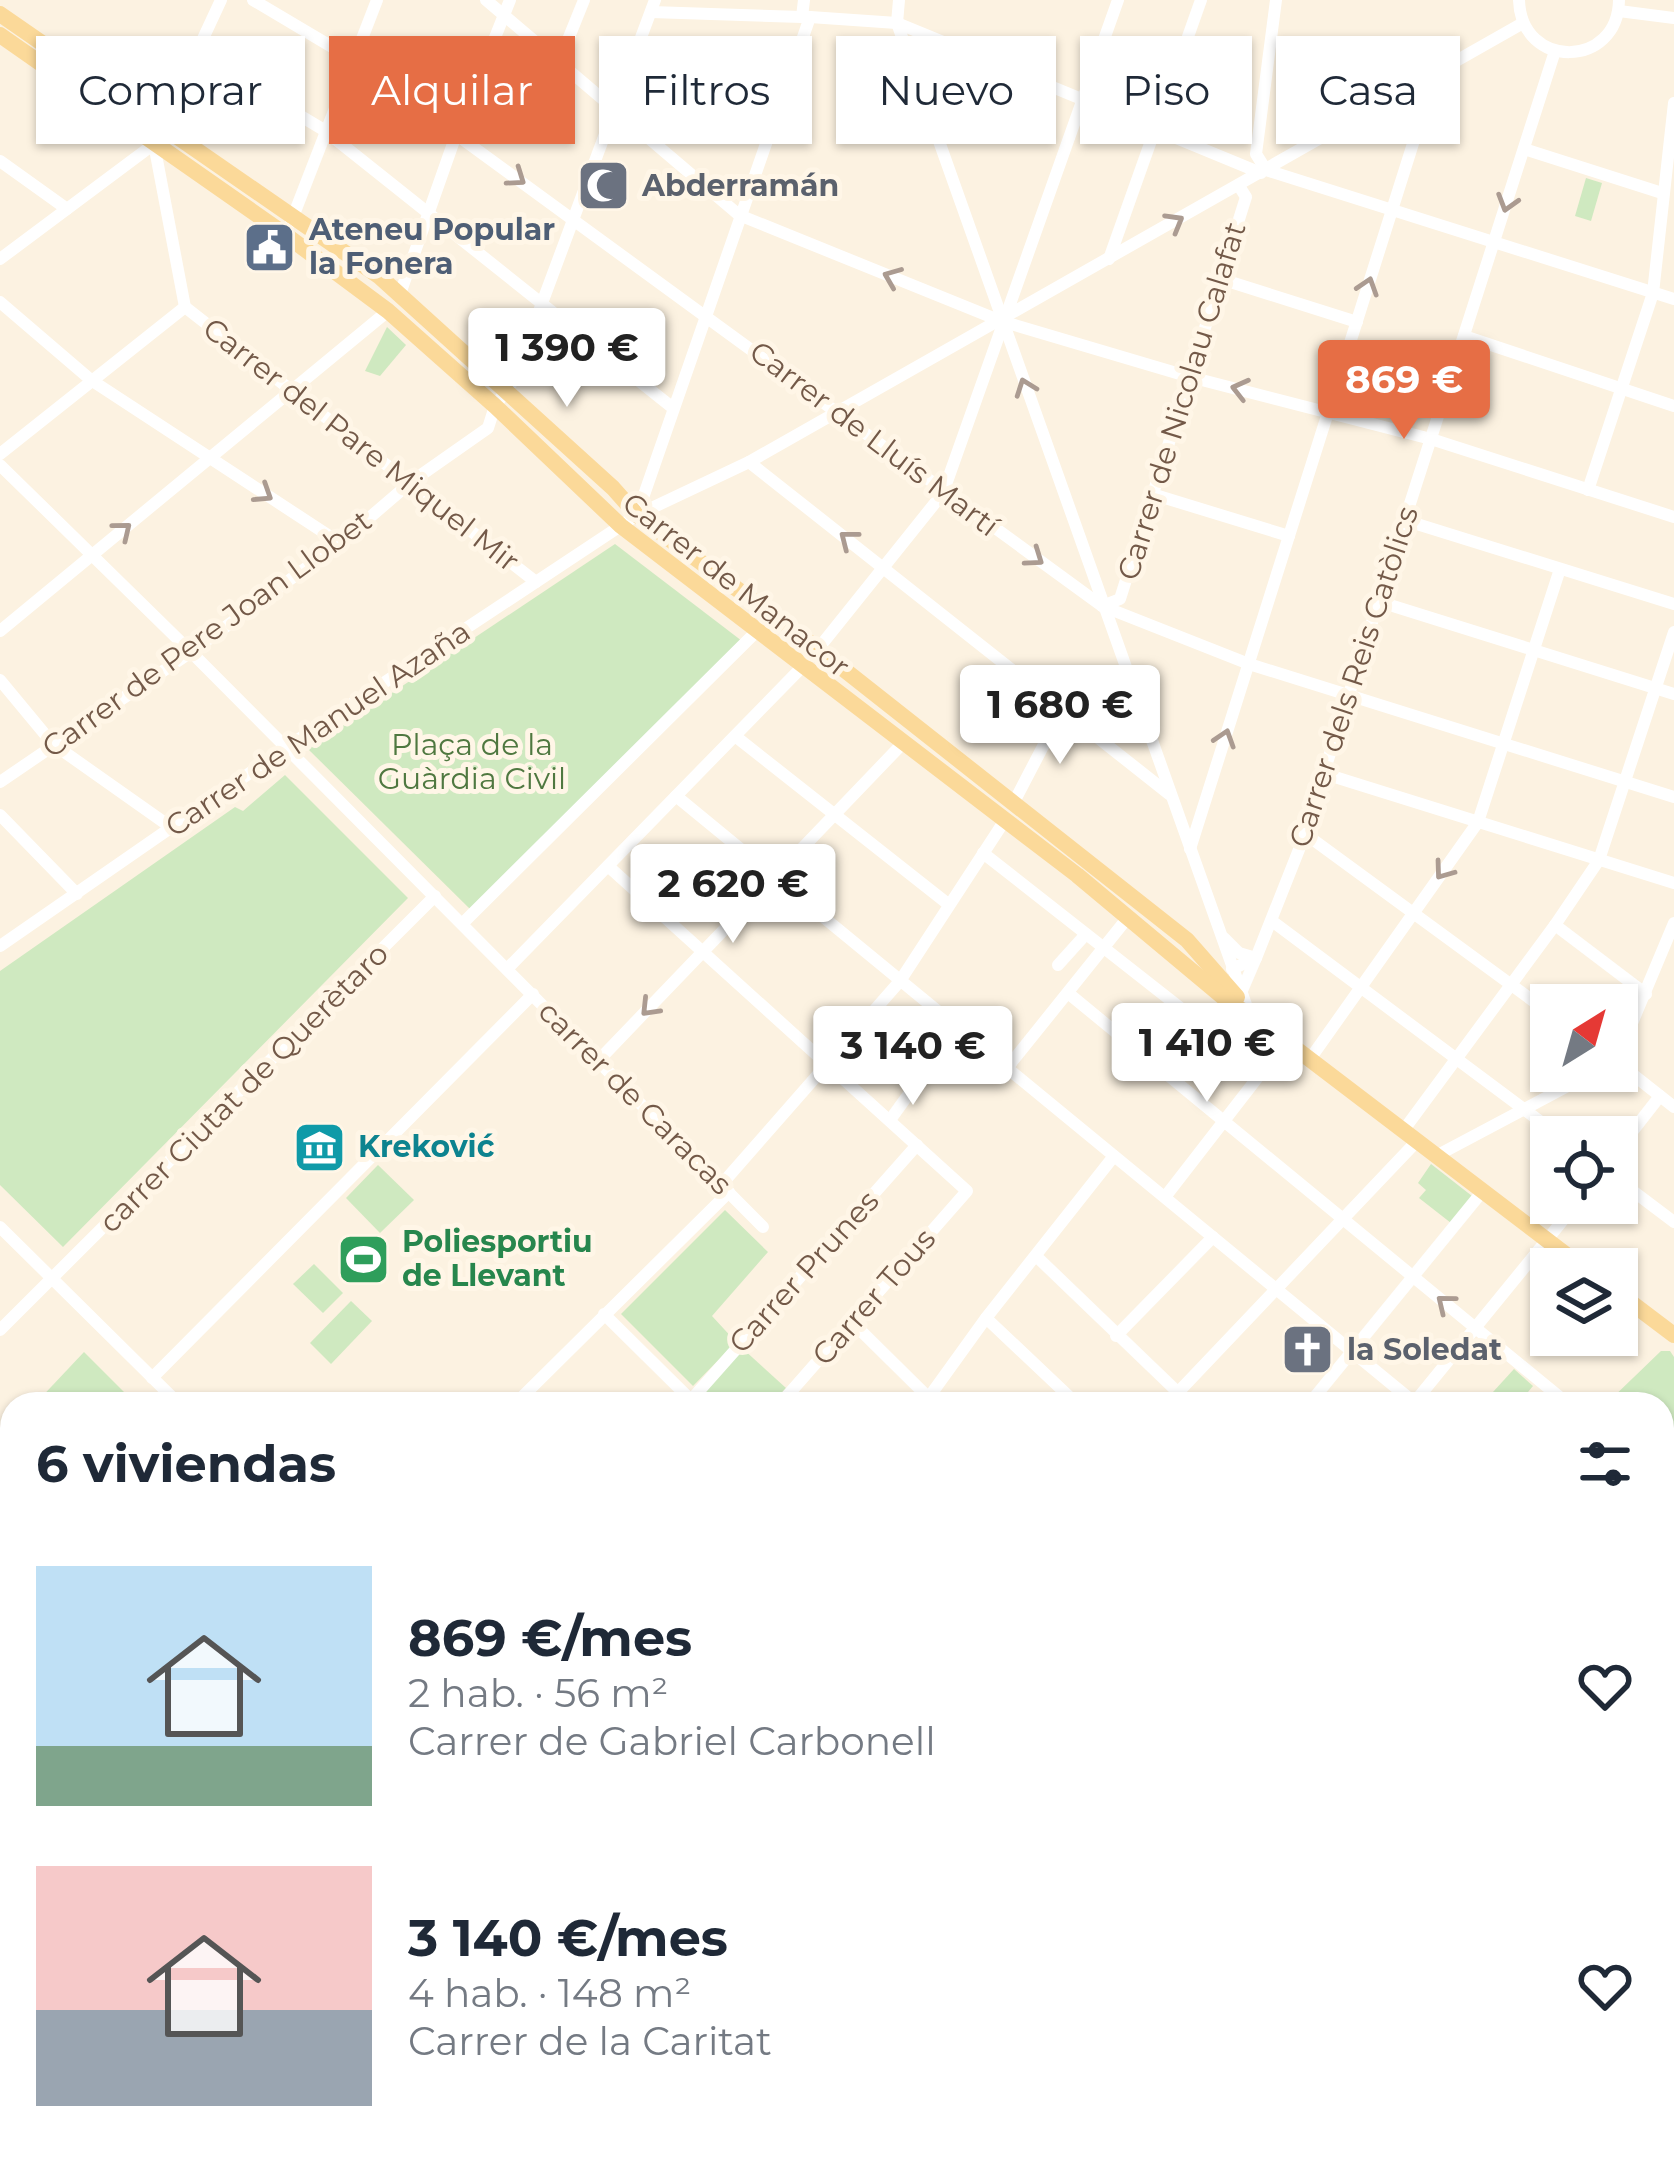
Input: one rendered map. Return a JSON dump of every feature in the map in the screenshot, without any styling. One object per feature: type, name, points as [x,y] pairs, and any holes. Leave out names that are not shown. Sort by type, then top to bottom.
[{"type":"main road","name":"Carrer de Manacor","points":[[0,14],[36,42]]},
{"type":"main road","name":"Carrer de Manacor","points":[[0,35],[36,58]]},
{"type":"main road","name":"Carrer de Manacor","points":[[171,144],[400,294],[621,526],[905,741],[1010,812],[1187,949],[1286,1041],[1558,1248]]},
{"type":"main road","name":"Carrer de Manacor","points":[[288,225],[388,311],[613,488],[637,515],[875,694],[1129,916],[1187,949],[1241,1003]]},
{"type":"main road","points":[[805,664],[828,672],[851,690],[875,694]]},
{"type":"main road","points":[[1638,1308],[1674,1339]]},
{"type":"street","points":[[205,36],[221,0]]},
{"type":"street","name":"Carrer de Lluís Martí","points":[[253,0],[329,45]]},
{"type":"street","points":[[363,36],[377,0]]},
{"type":"street","points":[[486,0],[528,36]]},
{"type":"street","points":[[497,36],[510,0]]},
{"type":"street","points":[[569,36],[584,0]]},
{"type":"street","points":[[637,515],[806,17],[804,0]]},
{"type":"street","points":[[899,0],[897,23],[1234,970],[1241,1003]]},
{"type":"street","points":[[1106,36],[1118,0]]},
{"type":"street","points":[[1188,36],[1201,0]]},
{"type":"street","points":[[1264,171],[1256,154],[1276,0]]},
{"type":"street","points":[[1519,0],[1523,23],[1531,35],[1556,51],[1572,53],[1603,40],[1619,6],[1674,18]]},
{"type":"street","points":[[653,6],[897,23],[1080,96]]},
{"type":"street","name":"Carrer de Pere Joan Llobet","points":[[642,36],[653,6]]},
{"type":"street","name":"Carrer de Manuel Azaña","points":[[1460,59],[1523,23]]},
{"type":"street","name":"Carrer dels Reis Catòlics","points":[[1215,1036],[1241,1003],[1304,833],[1556,51]]},
{"type":"street","points":[[575,75],[599,96]]},
{"type":"street","points":[[1588,490],[1653,293],[1674,103]]},
{"type":"street","points":[[818,649],[943,493],[1080,111]]},
{"type":"street","points":[[288,225],[329,116]]},
{"type":"street","points":[[305,119],[428,211],[673,408]]},
{"type":"street","points":[[0,259],[149,144]]},
{"type":"street","points":[[0,454],[185,308],[160,144]]},
{"type":"street","points":[[400,294],[453,144]]},
{"type":"street","name":"Carrer de Lluís Martí","points":[[469,144],[1102,606],[1249,664],[1674,797]]},
{"type":"street","name":"Carrer de Pere Joan Llobet","points":[[0,782],[191,652],[488,428],[603,144]]},
{"type":"street","points":[[656,144],[739,215],[1001,321],[1431,439],[1674,517]]},
{"type":"street","points":[[1108,260],[1149,144]]},
{"type":"street","points":[[1197,144],[1264,171],[1674,299]]},
{"type":"street","name":"Carrer de Manuel Azaña","points":[[0,946],[637,515],[749,462],[1311,144]]},
{"type":"street","points":[[1190,850],[1413,144]]},
{"type":"street","points":[[1524,148],[1662,193]]},
{"type":"street","points":[[0,161],[67,209]]},
{"type":"street","name":"Carrer de Nicolau Calafat","points":[[1102,606],[1120,599],[1246,196],[1239,185]]},
{"type":"street","points":[[1658,239],[1674,241]]},
{"type":"street","points":[[1221,279],[1357,322]]},
{"type":"street","points":[[0,302],[91,380],[340,543]]},
{"type":"street","name":"Carrer del Pare Miquel Mir","points":[[185,308],[536,583]]},
{"type":"street","points":[[0,631],[388,311]]},
{"type":"street","points":[[1464,336],[1674,406]]},
{"type":"street","points":[[749,462],[1170,795]]},
{"type":"street","points":[[0,466],[507,969],[805,664]]},
{"type":"street","points":[[1152,494],[1289,536]]},
{"type":"street","points":[[1404,520],[1674,604]]},
{"type":"street","points":[[1310,1059],[1478,822],[1560,569]]},
{"type":"street","points":[[1377,601],[1674,694]]},
{"type":"street","points":[[462,924],[759,629]]},
{"type":"street","points":[[1179,1392],[1342,1220],[1410,1136],[1456,1058],[1599,860],[1674,632]]},
{"type":"street","points":[[0,680],[53,744],[172,828]]},
{"type":"street","points":[[527,1392],[725,1188],[826,1062],[900,981],[1010,812],[1063,708]]},
{"type":"street","points":[[735,736],[948,904]]},
{"type":"street","points":[[598,1061],[905,741]]},
{"type":"street","points":[[1322,773],[1674,883]]},
{"type":"street","points":[[676,796],[1401,1392]]},
{"type":"street","points":[[0,815],[77,894]]},
{"type":"street","points":[[1304,833],[1530,999]]},
{"type":"street","points":[[982,853],[1262,1072]]},
{"type":"street","points":[[608,866],[917,1145]]},
{"type":"street","name":"carrer Ciutat de Querètaro","points":[[52,1279],[435,896]]},
{"type":"street","points":[[1007,1068],[1129,916]]},
{"type":"street","points":[[1272,921],[1533,1116]]},
{"type":"street","points":[[1638,1012],[1674,922]]},
{"type":"street","points":[[1556,925],[1646,994]]},
{"type":"street","points":[[1187,949],[1216,926]]},
{"type":"street","points":[[1216,926],[1239,953],[1256,958]]},
{"type":"street","points":[[1058,965],[1086,934]]},
{"type":"street","points":[[1187,949],[1234,970]]},
{"type":"street","points":[[1234,970],[1256,958]]},
{"type":"street","name":"carrer de Caracas","points":[[507,969],[763,1227]]},
{"type":"street","points":[[1068,993],[1553,1392]]},
{"type":"street","points":[[152,1378],[533,994]]},
{"type":"street","points":[[890,1120],[957,1027]]},
{"type":"street","points":[[1165,1197],[1286,1041]]},
{"type":"street","points":[[1638,1078],[1674,1107]]},
{"type":"street","points":[[1436,1156],[1554,1092]]},
{"type":"street","points":[[1638,1124],[1660,1096]]},
{"type":"street","name":"Carrer Tous","points":[[791,1392],[968,1190],[917,1145]]},
{"type":"street","name":"Carrer Prunes","points":[[702,1392],[917,1145]]},
{"type":"street","points":[[936,1392],[986,1318],[1114,1156]]},
{"type":"street","points":[[1319,1392],[1483,1192]]},
{"type":"street","points":[[1638,1195],[1674,1222]]},
{"type":"street","points":[[1423,1392],[1561,1224]]},
{"type":"street","points":[[0,1227],[167,1392]]},
{"type":"street","points":[[1116,1336],[1213,1237]]},
{"type":"street","points":[[1036,1256],[1166,1392]]},
{"type":"street","points":[[0,1330],[52,1279]]},
{"type":"street","points":[[604,1314],[683,1392]]},
{"type":"street","points":[[986,1318],[1064,1392]]},
{"type":"street","points":[[852,1322],[919,1392]]},
{"type":"green space","points":[[1586,178],[1602,183],[1591,221],[1575,216]]},
{"type":"green space","points":[[387,327],[406,345],[380,376],[365,371]]},
{"type":"green space","name":"Plaça de la Guàrdia Civil","points":[[615,544],[742,641],[470,909],[308,749]]},
{"type":"green space","points":[[285,775],[408,898],[63,1247],[0,1185],[0,971],[235,807],[243,811]]},
{"type":"green space","points":[[1431,1164],[1472,1196],[1451,1223],[1419,1198],[1426,1190],[1418,1183]]},
{"type":"green space","points":[[378,1165],[414,1200],[380,1233],[346,1198]]},
{"type":"green space","points":[[725,1210],[768,1252],[712,1316],[736,1342],[693,1386],[621,1314]]},
{"type":"green space","points":[[314,1264],[343,1293],[323,1313],[293,1284]]},
{"type":"green space","points":[[351,1301],[372,1321],[331,1364],[310,1343]]},
{"type":"green space","points":[[742,1348],[786,1388],[782,1392],[705,1392]]},
{"type":"green space","points":[[1661,1351],[1670,1351],[1674,1392],[1618,1392]]},
{"type":"green space","points":[[84,1352],[124,1392],[46,1392]]},
{"type":"green space","points":[[1514,1369],[1533,1386],[1528,1392],[1493,1392]]},
{"type":"place","name":"Abderramán","points":[[603,186]]},
{"type":"place","name":"Ateneu Popular la Fonera","points":[[270,247]]},
{"type":"place","name":"Kreković","points":[[319,1147]]},
{"type":"place","name":"Poliesportiu de Llevant","points":[[363,1259]]},
{"type":"place","name":"la Soledat","points":[[1308,1350]]}]
